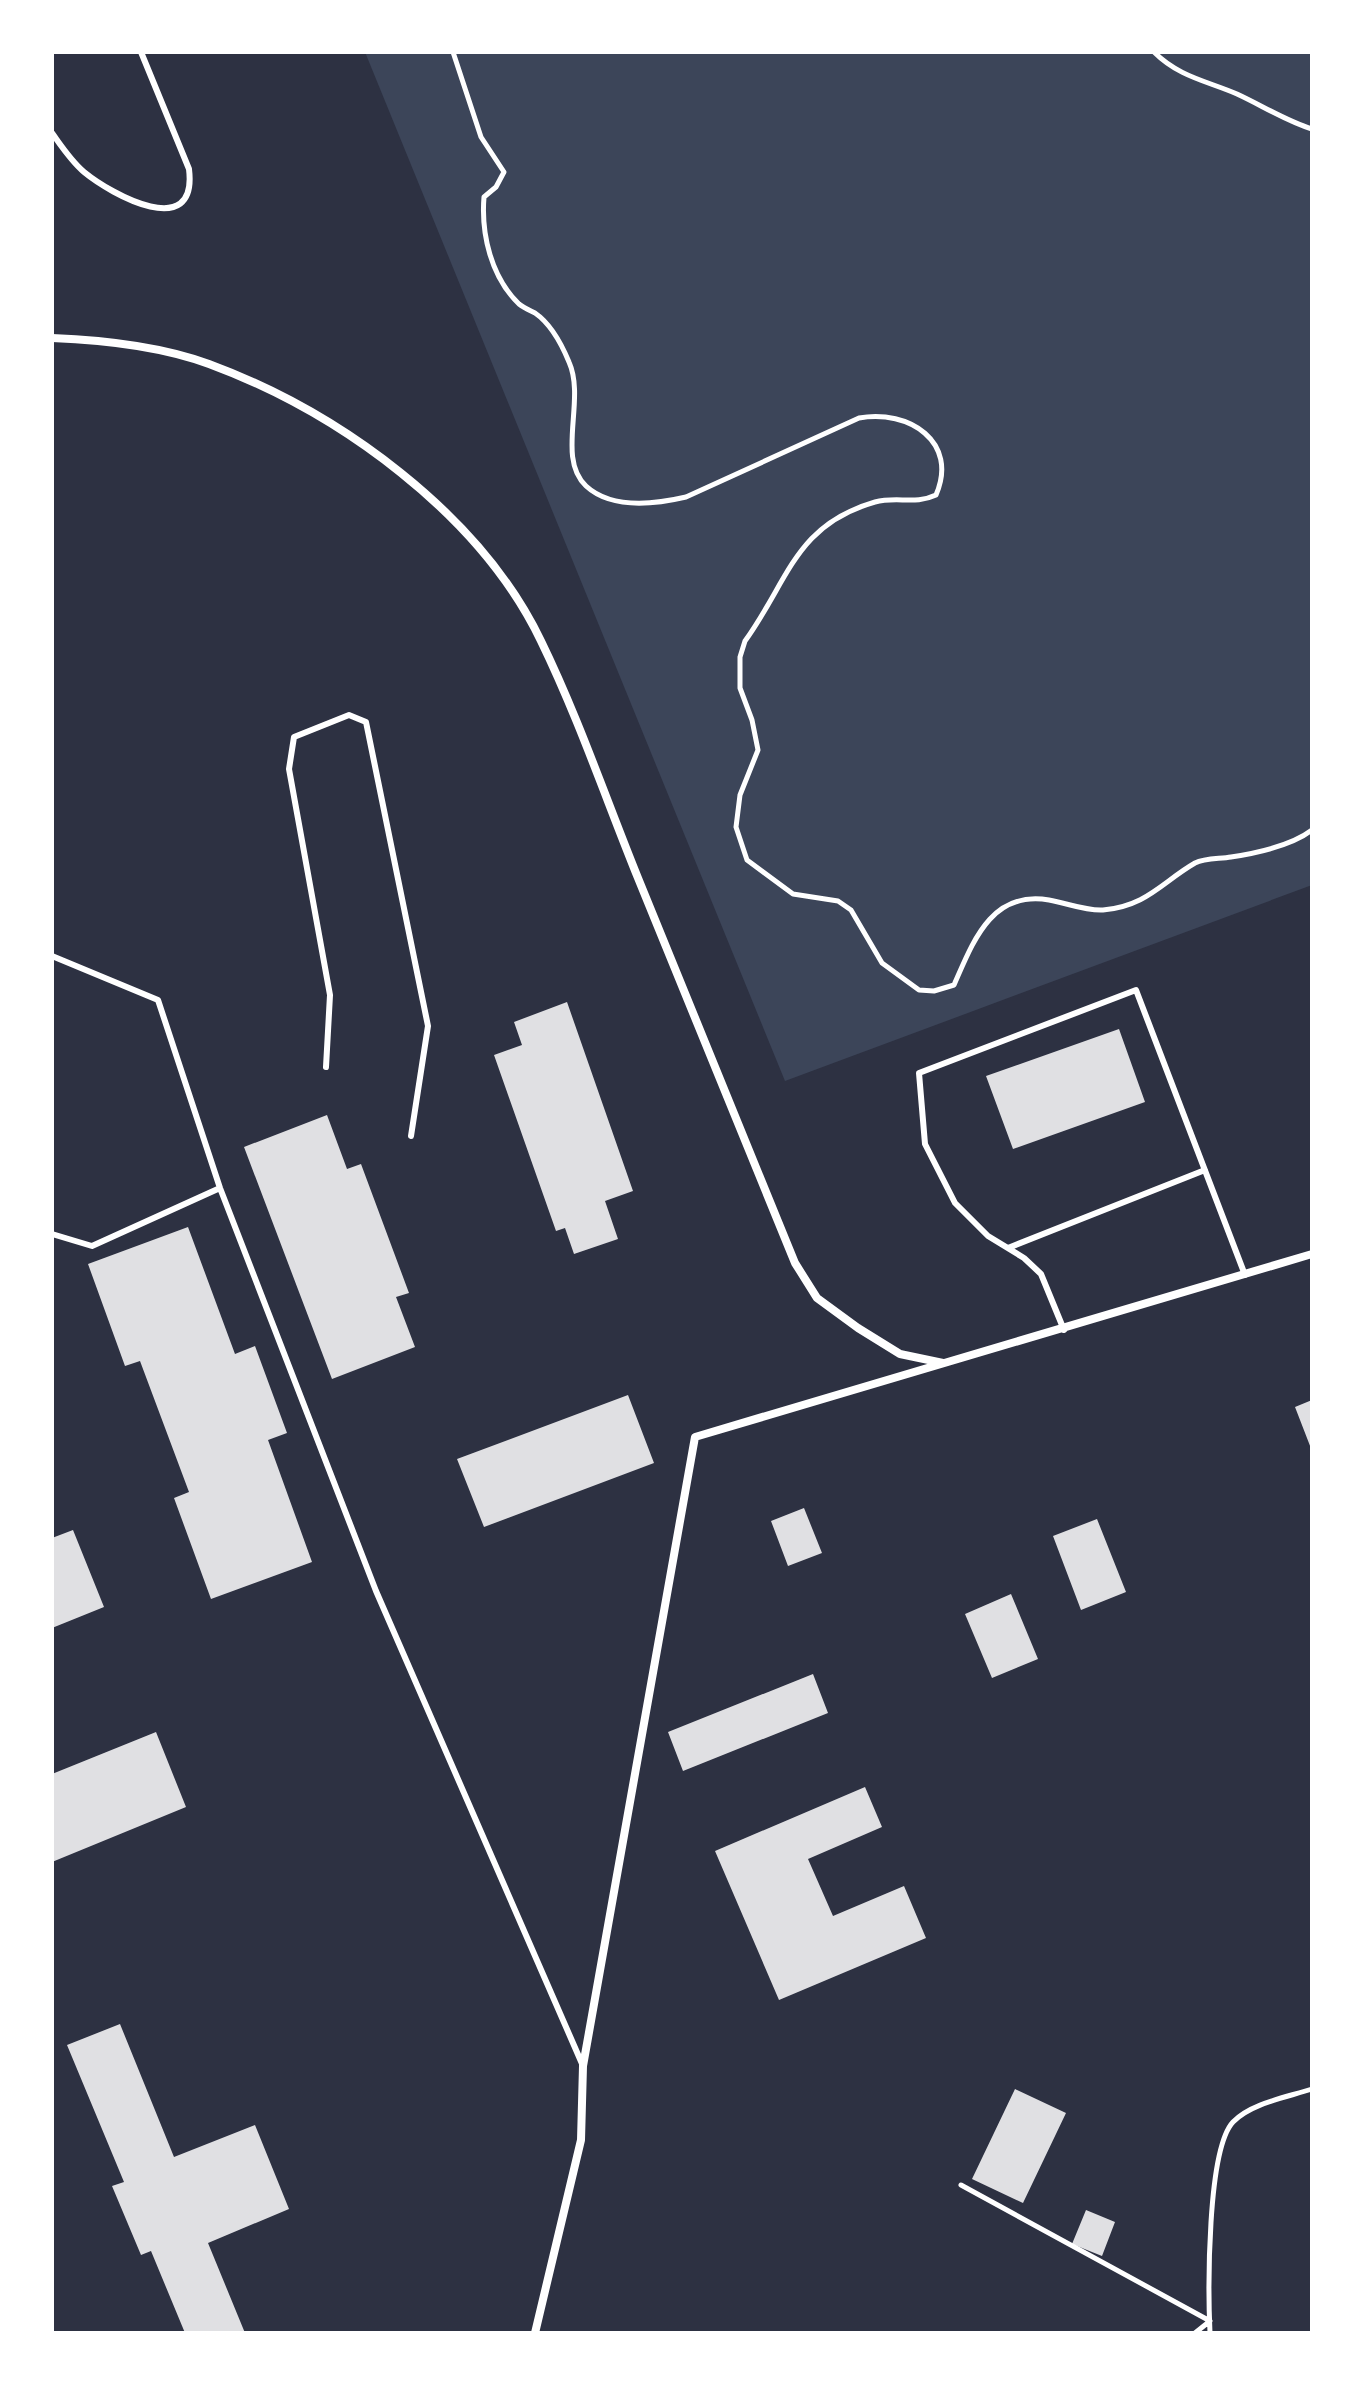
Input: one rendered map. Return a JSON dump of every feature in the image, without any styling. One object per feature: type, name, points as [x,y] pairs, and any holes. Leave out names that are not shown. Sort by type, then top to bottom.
[{"type":"street","points":[[52,338],[125,344],[207,363],[274,392],[357,442],[413,482],[460,524],[541,639],[795,1263],[817,1298],[858,1328],[900,1354],[948,1364]]},
{"type":"street","points":[[535,2333],[581,2140],[583,2066],[695,1437],[1312,1254]]},
{"type":"lane","points":[[52,133],[87,174],[151,210],[176,206],[186,196],[191,183],[189,169],[141,52]]},
{"type":"lane","points":[[326,1067],[330,995],[289,769],[294,737],[349,715],[366,722],[428,1026],[411,1136]]},
{"type":"lane","points":[[52,956],[158,1000],[220,1188],[376,1591],[583,2066]]},
{"type":"lane","points":[[1064,1330],[1041,1274],[988,1236],[955,1203],[925,1144],[919,1073],[1136,990],[1245,1275]]},
{"type":"lane","points":[[1008,1248],[1205,1170]]},
{"type":"lane","points":[[52,1234],[92,1246],[220,1188]]},
{"type":"path","points":[[453,52],[481,137],[504,172],[496,187],[484,197],[486,244],[510,294],[522,307],[537,314],[557,336],[570,364],[576,394],[572,450],[577,473],[586,486],[628,502],[657,504],[686,497],[859,418],[875,415],[905,418],[937,451],[942,466],[936,495],[921,502],[876,501],[836,517],[809,537],[745,641],[740,657],[740,688],[752,720],[758,750],[740,795],[736,827],[747,860],[793,894],[838,901],[860,922],[882,963],[919,990],[934,991],[954,985],[979,928],[990,916],[1016,902],[1046,899],[1089,909],[1118,906],[1159,892],[1197,862],[1251,854],[1312,830]]},
{"type":"path","points":[[1154,52],[1186,76],[1234,92],[1295,124],[1312,129]]},
{"type":"path","points":[[1210,2333],[1217,2158],[1226,2130],[1248,2111],[1312,2089]]},
{"type":"path","points":[[961,2185],[1210,2321]]},
{"type":"path","points":[[1195,2333],[1210,2321]]},
{"type":"shaded area","points":[[365,52],[1312,52],[1312,885],[785,1081]]},
{"type":"building","points":[[567,1002],[633,1191],[605,1201],[618,1239],[574,1254],[565,1228],[556,1231],[494,1055],[522,1045],[514,1022]]},
{"type":"building","points":[[1119,1029],[1145,1102],[1013,1149],[986,1076]]},
{"type":"building","points":[[327,1115],[347,1169],[361,1164],[409,1293],[396,1297],[415,1347],[332,1379],[244,1147]]},
{"type":"building","points":[[188,1227],[235,1354],[255,1346],[287,1433],[268,1440],[312,1562],[211,1599],[174,1498],[189,1492],[140,1361],[125,1366],[88,1264]]},
{"type":"building","points":[[628,1395],[654,1463],[484,1527],[457,1459]]},
{"type":"building","points":[[1312,1400],[1312,1451],[1295,1407]]},
{"type":"building","points":[[804,1508],[822,1553],[788,1566],[771,1521]]},
{"type":"building","points":[[1097,1519],[1126,1592],[1081,1610],[1053,1536]]},
{"type":"building","points":[[73,1530],[104,1607],[52,1628],[52,1538]]},
{"type":"building","points":[[1011,1594],[1038,1659],[992,1678],[965,1614]]},
{"type":"building","points":[[813,1674],[828,1713],[683,1771],[668,1732]]},
{"type":"building","points":[[156,1732],[186,1807],[52,1862],[52,1774]]},
{"type":"building","points":[[865,1787],[882,1827],[808,1859],[833,1916],[904,1886],[926,1938],[779,2000],[715,1851]]},
{"type":"building","points":[[120,2024],[174,2157],[255,2125],[289,2209],[208,2243],[245,2333],[185,2333],[151,2251],[141,2255],[112,2186],[124,2182],[67,2045]]},
{"type":"building","points":[[1015,2089],[1066,2113],[1023,2203],[972,2179]]},
{"type":"building","points":[[1086,2210],[1115,2222],[1102,2256],[1072,2244]]}]
